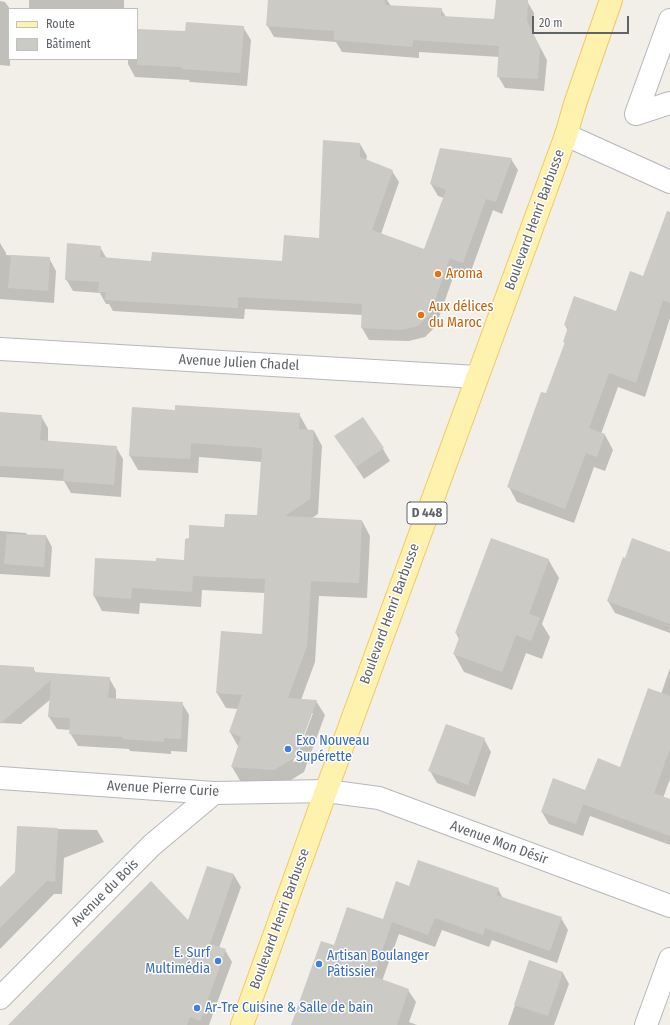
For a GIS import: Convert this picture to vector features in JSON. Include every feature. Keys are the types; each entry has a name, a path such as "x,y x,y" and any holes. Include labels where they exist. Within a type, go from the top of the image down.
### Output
{"main road":[{"name":"Boulevard Henri Barbusse","path":"242,1025 566,135 575,104 611,0"}],"street":[{"path":"670,20 636,114 670,103"},
{"path":"566,135 670,182"},
{"name":"Avenue Julien Chadel","path":"0,349 477,377"},
{"name":"Avenue Pierre Curie","path":"0,778 214,793 326,791"},
{"name":"Avenue Mon Désir","path":"326,791 379,798 670,906"},
{"name":"Avenue du Bois","path":"0,998 152,845 214,793"},
{"path":"646,1025 670,960"}],"building":[{"path":"268,0 385,0 385,5 442,8 441,16 494,19 496,0 528,0 527,21 540,47 538,79 497,77 499,46 413,40 412,47 334,40 334,31 266,26"},
{"path":"186,22 244,26 240,73 182,69 182,67 137,65 138,29 185,31"},
{"path":"323,140 360,143 360,157 393,170 372,230 424,249 446,190 430,184 440,148 512,158 496,202 486,199 463,263 450,258 430,314 418,326 402,330 361,328 362,304 238,297 238,308 105,300 106,292 98,292 99,282 65,280 67,243 101,246 100,257 151,261 152,252 282,261 284,235 319,238"},
{"path":"667,211 670,212 670,303 663,300 636,383 609,373 589,428 605,434 597,457 586,453 565,509 507,487 541,392 546,393 565,342 563,342 568,327 564,325 574,296 616,311 630,271 643,276"},
{"path":"11,255 50,257 48,291 8,288"},
{"path":"175,405 300,413 299,429 314,430 310,499 285,516 362,520 359,583 311,581 307,646 288,698 317,700 296,757 274,770 231,767 241,737 229,732 242,695 216,693 221,631 262,634 265,579 193,576 192,592 132,588 131,599 93,596 95,558 156,561 156,558 184,560 185,539 189,538 189,525 224,527 225,514 257,515 262,448 191,443 190,459 129,456 132,407 175,410"},
{"path":"0,412 42,415 40,440 117,446 114,485 63,481 64,469 0,466"},
{"path":"363,417 384,448 356,467 334,436"},
{"path":"7,534 46,535 44,567 4,564"},
{"path":"491,538 549,559 529,614 540,618 531,641 516,635 502,672 453,654 460,635 455,633"},
{"path":"632,538 670,552 670,624 607,601 623,557 625,558"},
{"path":"0,665 34,667 34,672 110,677 108,698 183,702 181,739 164,738 164,742 122,739 122,737 69,734 70,718 48,717 51,680 0,724"},
{"path":"648,688 670,696 670,749 654,793 670,799 670,836 583,804 576,824 541,812 553,778 585,790 598,758 620,767"},
{"path":"446,724 485,738 468,785 428,771"},
{"path":"17,826 58,828 55,882 47,881 0,928 0,887 15,872"},
{"path":"418,860 499,888 496,895 562,917 550,951 485,928 483,935 435,918 428,935 392,922 373,976 409,989 397,1025 291,1025 321,941 334,945 347,907 383,919 396,881 409,886"},
{"path":"207,866 234,874 210,944 226,949 200,1021 190,1017 187,1025 8,1025 151,881 188,920"},
{"path":"529,960 563,972 548,1016 514,1005"}],"place":[{"name":"Aroma","path":"438,274"},
{"name":"Aux délices du Maroc","path":"421,315"},
{"name":"Exo Nouveau Supérette","path":"288,749"},
{"name":"E. Surf Multimédia","path":"218,961"},
{"name":"Artisan Boulanger Pâtissier","path":"319,964"},
{"name":"Ar-Tre Cuisine & Salle de bain","path":"197,1008"}]}
